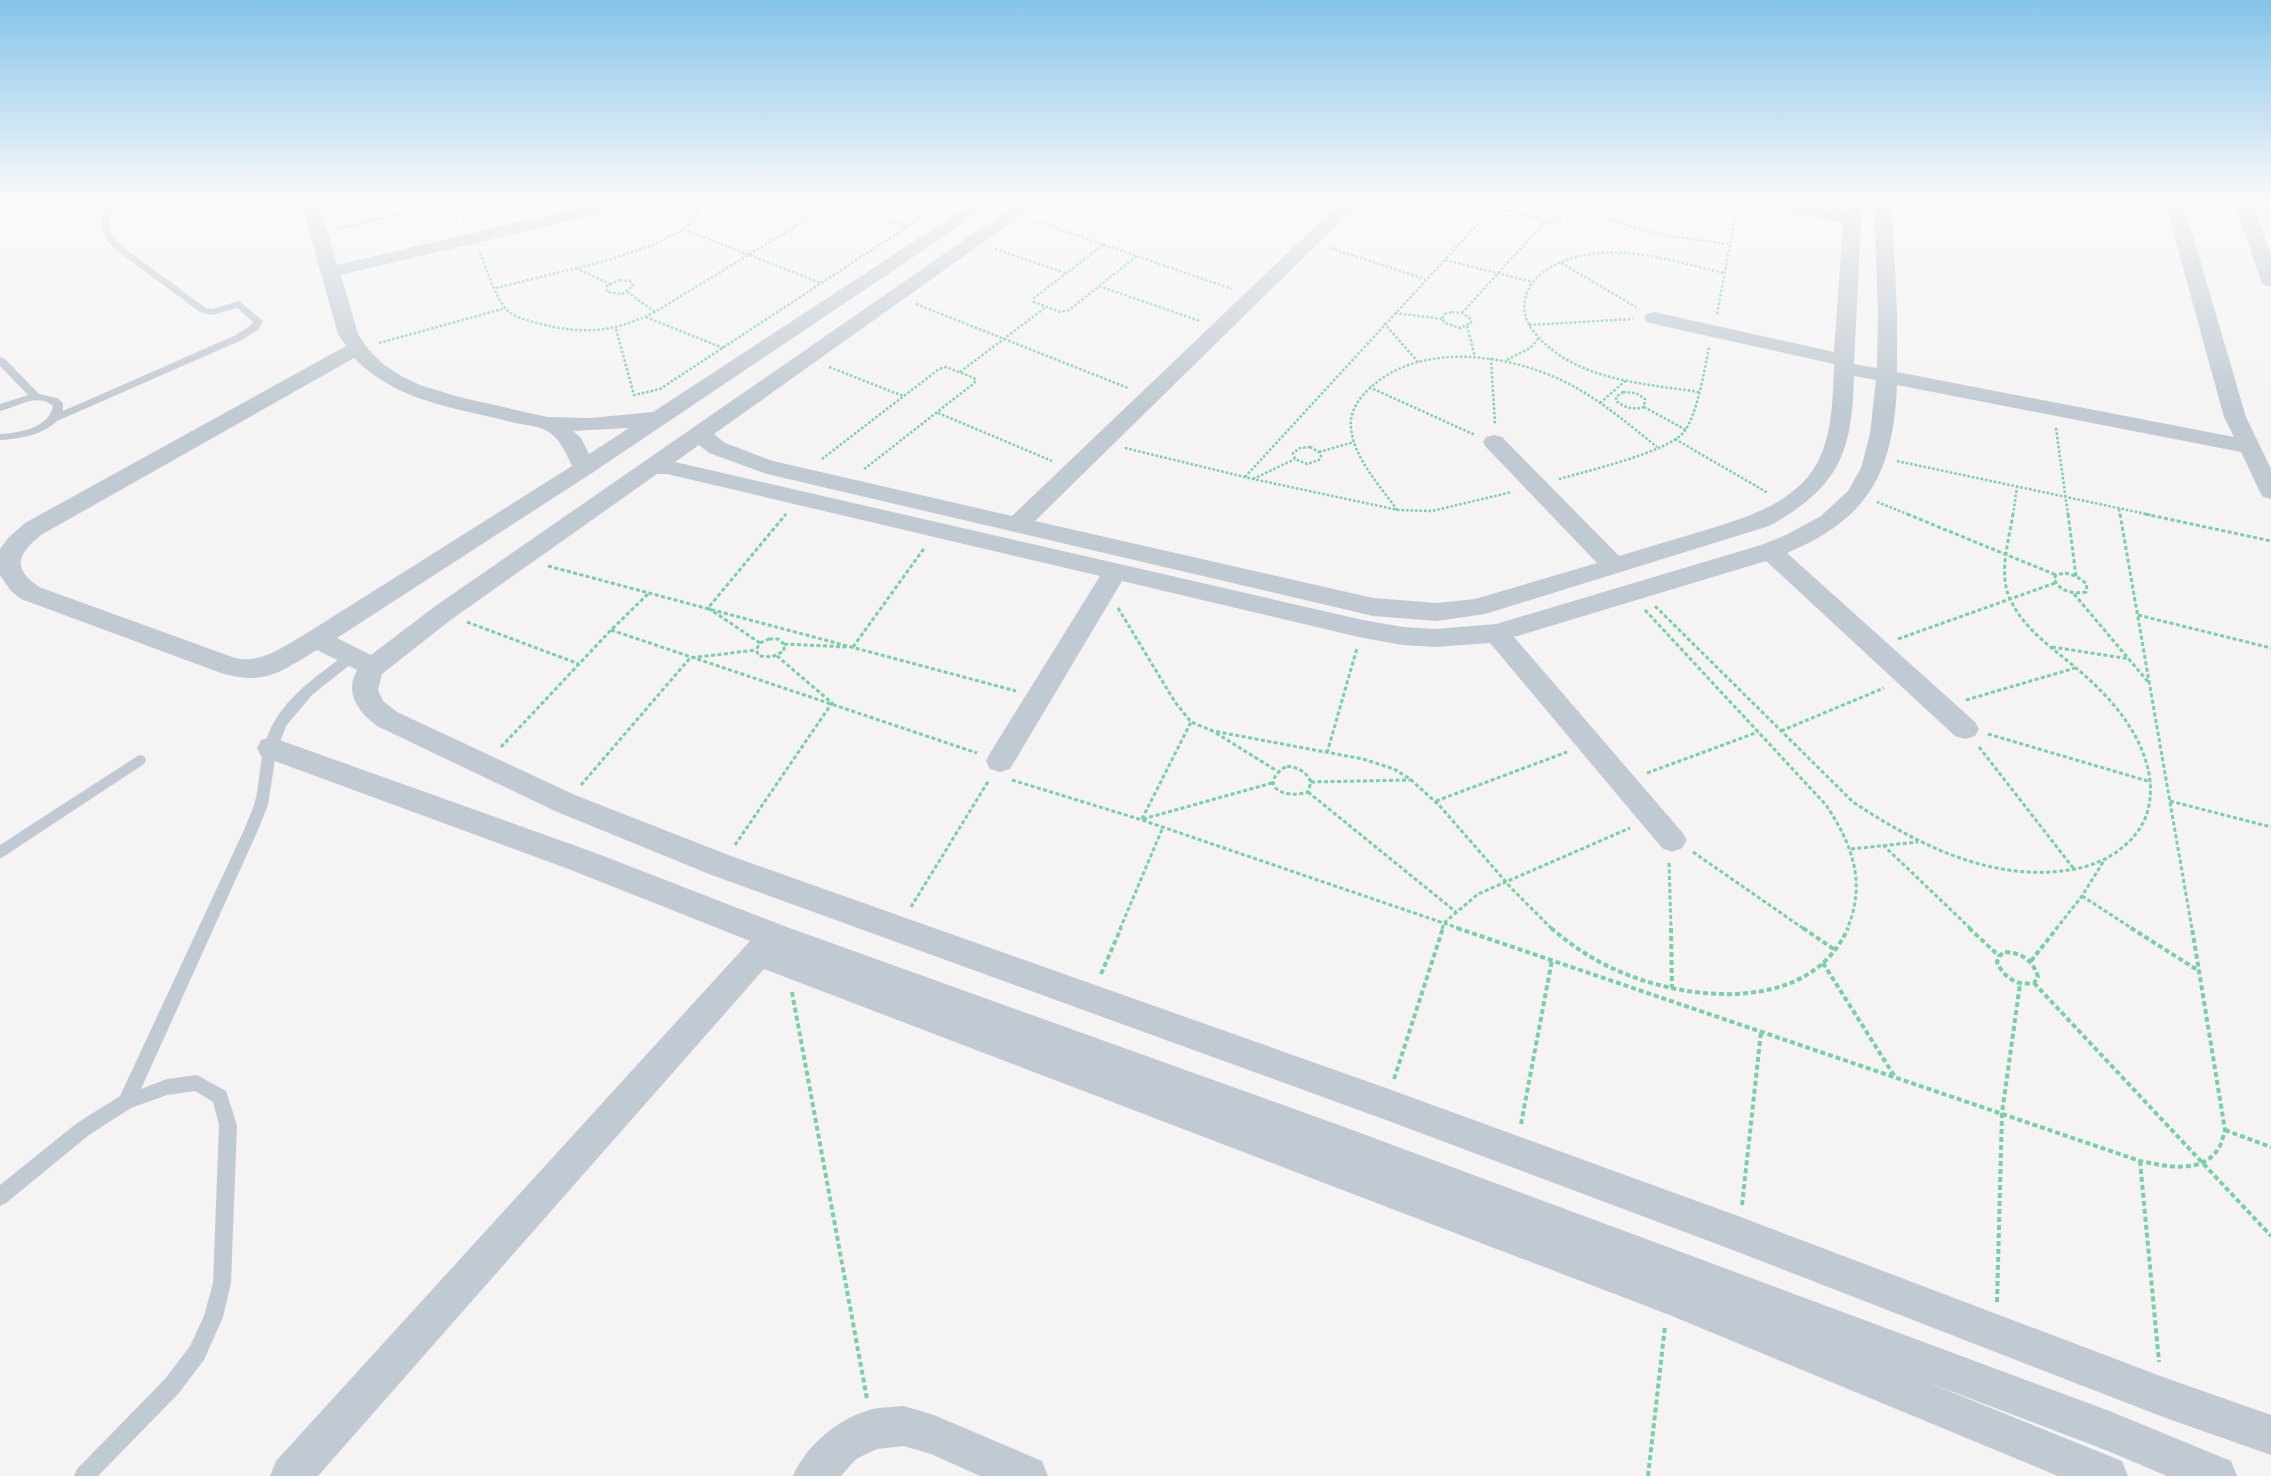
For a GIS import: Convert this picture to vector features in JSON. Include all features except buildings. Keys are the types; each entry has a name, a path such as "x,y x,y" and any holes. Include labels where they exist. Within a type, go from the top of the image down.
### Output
{"street":[{"path":"335,271 330,272 348,334 356,349 369,364 386,377 425,395 552,424 604,424 657,419"},
{"path":"356,349 33,530 12,548 9,558 12,576 16,583 30,593 238,669 258,669 270,666 316,639 584,468 884,271"},
{"path":"362,662 443,613 932,271"},
{"path":"1017,525 1280,271"},
{"path":"699,433 706,441 722,451 768,467 1373,607 1437,612 1476,608 1761,521 1790,505 1812,486 1828,465 1837,442 1844,364 1849,271"},
{"path":"650,467 685,470 937,530 1110,579 1363,629 1403,636 1450,637 1496,633 1770,551 1798,540 1841,511 1857,495 1869,476 1876,457 1888,377 1885,271"},
{"path":"2194,271 2235,417 2271,492"},
{"path":"1654,318 1844,364 1888,377 2250,447"},
{"path":"552,424 573,444 584,468"},
{"path":"1495,443 1614,566"},
{"path":"750,486 768,467"},
{"path":"1770,551 1963,727"},
{"path":"996,767 1110,579"},
{"path":"1398,610 1403,636"},
{"path":"1496,633 1665,831"},
{"path":"316,639 362,662 366,676 363,689 368,700 387,719 565,803 720,865 1386,1104 1738,1234 1996,1335 2163,1397 2271,1434"},
{"path":"271,748 582,861 774,951 1668,1295 2107,1476"},
{"path":"291,1476 774,951"},
{"path":"774,951 1347,1145 2107,1430 2216,1476"},
{"path":"814,1476 842,1445 873,1429 904,1426 934,1435 1027,1476"}],"lane":[{"path":"0,444 238,338 256,327 258,321 239,304 212,312 203,310 150,271"},
{"path":"0,360 36,397"},
{"path":"0,408 14,402 36,397 56,401 59,409 53,419"},
{"path":"0,438 20,435"},
{"path":"126,1102 251,830 261,804 271,748 280,724 293,706 311,689 362,662"},
{"path":"0,853 140,760"},
{"path":"0,1197 83,1129 126,1102 166,1087 197,1083 220,1096 228,1125 222,1283 213,1317 197,1353 172,1386 84,1476"}],"path":[{"path":"488,271 506,308 514,315 531,321 591,333 616,329 645,317 721,271"},
{"path":"496,288 564,271"},
{"path":"582,271 610,284"},
{"path":"790,271 822,283"},
{"path":"616,329 634,395 660,389 840,271"},
{"path":"1056,271 1065,274"},
{"path":"1069,271 1033,300 1060,312 1069,310 1118,271"},
{"path":"1181,271 1254,296"},
{"path":"1400,271 1425,279"},
{"path":"1245,477 1433,271"},
{"path":"1490,271 1533,282"},
{"path":"1549,271 1533,282 1525,294 1523,303 1524,313 1538,340 1559,356 1580,368 1626,380 1698,392"},
{"path":"1574,271 1654,318"},
{"path":"1103,442 1253,479 1398,510 1432,511 1537,486 1657,447 1676,439 1686,430 1698,392 1713,331 1724,273 1712,271"},
{"path":"1462,313 1498,273"},
{"path":"620,280 630,281 633,286 627,292 611,294 606,289 610,284 620,280"},
{"path":"1098,286 1221,328"},
{"path":"627,292 655,312"},
{"path":"895,296 1150,396"},
{"path":"960,372 1047,307"},
{"path":"356,349 506,308"},
{"path":"1394,313 1442,319 1452,327 1467,326 1471,323 1471,319 1462,313 1452,312 1445,314 1442,319"},
{"path":"645,317 723,348"},
{"path":"1529,324 1654,318"},
{"path":"1384,323 1418,362"},
{"path":"1467,326 1475,357"},
{"path":"1507,361 1524,352 1538,340"},
{"path":"806,358 903,396"},
{"path":"1398,510 1362,459 1354,442 1351,426 1353,412 1359,399 1369,387 1382,376 1418,362 1436,358 1491,358 1507,361 1558,378 1600,403 1657,447"},
{"path":"1369,387 1495,443 1491,358"},
{"path":"802,474 942,367 974,378 976,381 845,484"},
{"path":"1600,403 1626,380"},
{"path":"1644,407 1645,399 1636,393 1623,392 1616,397 1616,401 1626,408 1639,409 1644,407 1686,430"},
{"path":"2054,410 2064,497 2076,576"},
{"path":"937,412 1073,471"},
{"path":"1676,439 1790,505"},
{"path":"1319,452 1321,456 1314,463 1300,463 1295,460 1293,453 1300,448 1310,447 1319,452 1354,442"},
{"path":"1876,457 2271,541"},
{"path":"1253,479 1295,460"},
{"path":"1857,495 2008,554 2056,575 2064,573 2076,576 2087,584 2086,592 2074,594"},
{"path":"708,608 799,498"},
{"path":"611,630 690,658 832,703 996,767 1142,820 2140,1161 2174,1168 2202,1163 2218,1150 2225,1130 2200,972 2119,509"},
{"path":"854,648 937,530"},
{"path":"520,558 1040,697"},
{"path":"2056,575 2056,583 2063,590 2074,594 2150,684"},
{"path":"1110,579 1176,702 1191,722 1213,731 1277,771"},
{"path":"1874,647 2056,583"},
{"path":"483,765 611,630 649,593"},
{"path":"1213,731 1365,760 1392,768 1411,780 1436,801 1504,881 1539,917 1596,960 1629,974 1672,988 1723,995 1770,990 1790,984 1822,963 1835,950 1847,931 1855,911 1858,889 1856,866 1844,831 1826,805 1629,593"},
{"path":"708,608 760,643"},
{"path":"443,613 579,664"},
{"path":"2138,615 2271,648"},
{"path":"1328,753 1363,629"},
{"path":"756,650 760,643 769,639 778,639 784,644 854,648"},
{"path":"756,650 759,656 767,659 777,656 784,650 784,644"},
{"path":"2049,647 2130,659"},
{"path":"565,803 690,658 756,650"},
{"path":"777,656 832,703"},
{"path":"1940,707 2076,667"},
{"path":"1781,731 1908,678"},
{"path":"720,865 832,703"},
{"path":"1142,820 1191,722"},
{"path":"1963,727 2151,782"},
{"path":"1963,727 2074,869"},
{"path":"1623,782 1759,732"},
{"path":"1436,801 1590,744"},
{"path":"1287,766 1298,768 1307,773 1311,782 1308,792 1298,796 1287,796 1277,791 1272,783 1273,776 1277,771 1287,766"},
{"path":"897,929 996,767"},
{"path":"1311,782 1411,780"},
{"path":"1142,820 1272,783"},
{"path":"1308,792 1456,912"},
{"path":"2170,801 2271,827"},
{"path":"1090,999 1163,827"},
{"path":"1665,831 1835,950"},
{"path":"1386,1104 1444,923 1478,894 1504,881 1665,831"},
{"path":"1665,831 1672,988"},
{"path":"1851,848 1918,842"},
{"path":"1883,846 1999,956"},
{"path":"2031,961 2082,896 2105,858"},
{"path":"2082,896 2200,972"},
{"path":"774,951 873,1429"},
{"path":"2004,952 2013,952 2031,961 2037,969 2038,977 2034,983 2020,984 2004,975 1997,962 1999,956 2004,952"},
{"path":"1515,1153 1552,960"},
{"path":"1822,963 1895,1077"},
{"path":"2034,983 2271,1236"},
{"path":"1996,1335 2002,1113 2020,984"},
{"path":"1738,1234 1761,1032"},
{"path":"2225,1130 2271,1146"},
{"path":"2140,1161 2163,1397"},
{"path":"1648,1476 1668,1295"}]}
